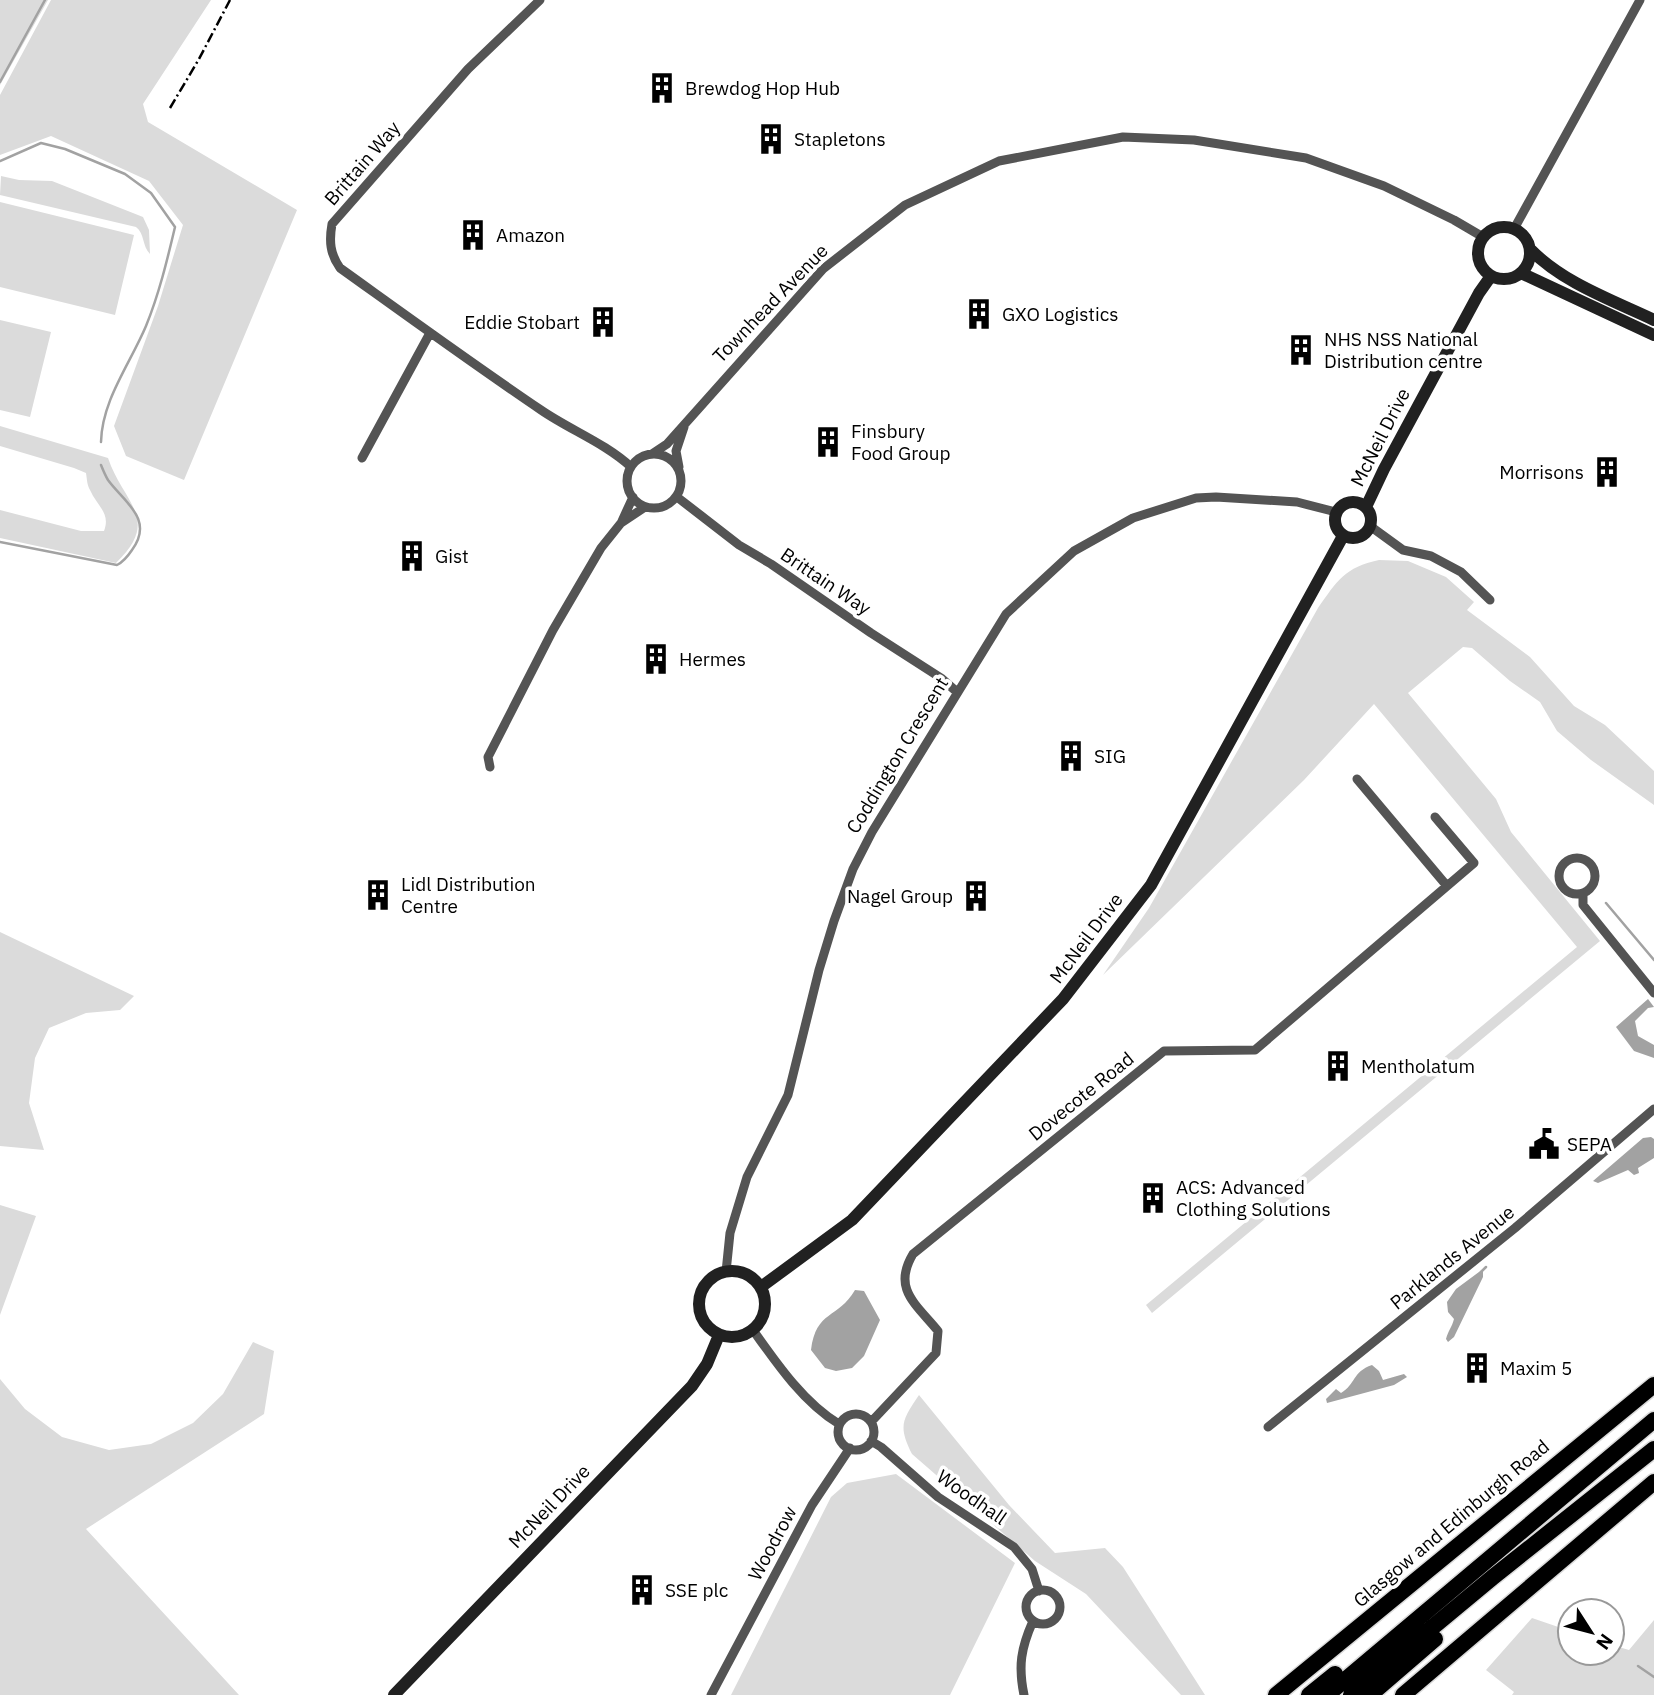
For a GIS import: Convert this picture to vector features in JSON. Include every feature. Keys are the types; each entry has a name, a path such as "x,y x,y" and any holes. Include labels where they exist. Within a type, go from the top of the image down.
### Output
{"highway":[{"name":"Glasgow and Edinburgh Road","path":"1276,1695 1654,1385"},
{"path":"1327,1695 1654,1420"},
{"path":"1351,1695 1654,1449"},
{"path":"1370,1695 1654,1456"},
{"path":"1310,1695 1600,1465"},
{"path":"1403,1695 1654,1482"}],"street":[{"name":"Brittain Way","path":"540,0 468,69 332,224 330,239 333,258 340,268 430,333 559,422 619,456 631,467"},
{"path":"1514,229 1640,0"},
{"name":"Townhead Avenue","path":"652,454 667,444 823,269 905,205 999,162 1123,137 1194,140 1306,158 1384,186 1483,237"},
{"path":"1530,249 1529,258 1521,273 1507,279 1492,276 1480,263 1479,246 1483,237 1497,228 1514,229 1521,234 1542,262 1654,320"},
{"path":"1521,273 1654,335"},
{"name":"McNeil Drive","path":"1366,507 1479,293 1492,276"},
{"path":"362,458 430,333"},
{"name":"Townhead Avenue","path":"679,470 676,451 686,422"},
{"path":"652,454 668,457 679,470 681,486 677,497 661,508 645,507 632,497 627,482 631,467 636,460 652,454"},
{"path":"490,768 488,757 553,630 601,548 621,523 632,497"},
{"name":"Brittain Way","path":"677,497 739,545 941,678 957,692"},
{"name":"Coddington Crescent","path":"726,1272 730,1233 747,1177 788,1095 819,970 852,872 872,832 1006,614 1074,551 1133,518 1196,498 1297,502 1336,512 1342,504 1352,501 1366,507"},
{"path":"621,523 645,507"},
{"path":"1336,512 1334,522 1337,530 1343,536 1356,538 1370,526 1371,516 1366,507"},
{"path":"1370,526 1403,550 1431,556 1461,572 1490,600"},
{"name":"McNeil Drive","path":"761,1287 852,1220 1063,999 1151,885 1343,536"},
{"path":"1357,779 1447,886"},
{"name":"Dovecote Road","path":"871,1422 936,1353 937,1331 909,1297 903,1280 905,1268 913,1254 1164,1051 1255,1050 1474,863 1436,817"},
{"path":"1583,893 1571,893 1560,884 1560,871 1569,860 1581,859 1592,867 1594,882 1583,893 1583,905 1654,993"},
{"name":"Parklands Avenue","path":"1268,1427 1515,1228 1654,1109"},
{"path":"726,1272 746,1274 761,1287 766,1305 760,1324 753,1331 737,1337 719,1335 710,1329 699,1308 700,1297 709,1280 726,1272"},
{"path":"753,1331 802,1393 839,1424"},
{"name":"McNeil Drive","path":"394,1695 692,1386 707,1364 719,1335"},
{"path":"857,1414 867,1417 874,1433 872,1441 860,1449 849,1448 839,1437 839,1424 846,1417 857,1414"},
{"name":"Woodhall","path":"872,1441 938,1497 1014,1548 1032,1569 1039,1591 1045,1590 1055,1595 1058,1601 1057,1617 1049,1623 1032,1621"},
{"name":"Woodrow","path":"711,1695 813,1506 849,1448"},
{"path":"1024,1695 1019,1673 1024,1641 1032,1621 1027,1615 1026,1603 1032,1594 1039,1591"}],"shaded area":[{"path":"0,0 48,0 0,85"},
{"path":"51,0 211,0 143,104 148,122 297,210 184,480 126,456 114,426 158,306 183,225 149,181 51,136 0,155 0,95"},
{"path":"1,176 19,180 52,181 143,217 149,230 150,254 136,227 0,195"},
{"path":"0,202 134,235 115,315 0,287"},
{"path":"0,320 51,332 30,417 0,410"},
{"path":"0,426 108,458 138,522 129,548 116,563 0,538 0,510 81,531 104,531 106,519 89,488 86,473 0,446"},
{"path":"1379,560 1408,561 1446,577 1474,602 1467,610 1530,657 1574,706 1605,725 1654,771 1654,805 1591,760 1557,731 1540,702 1510,681 1472,648 1463,647 1408,693 1496,799 1511,832 1600,941 1152,1313 1146,1305 1577,947 1374,704 1304,780 1103,975 1149,908 1318,608 1343,576 1367,563"},
{"path":"0,932 134,996 120,1010 86,1013 49,1028 35,1058 29,1103 44,1150 0,1146"},
{"path":"1648,999 1654,1007 1648,1008 1635,1021 1638,1036 1654,1045 1654,1058 1634,1051 1616,1027"},
{"path":"1643,1138 1654,1139 1654,1158 1638,1168 1639,1173 1634,1175 1628,1170 1598,1183 1593,1181"},
{"path":"0,1205 36,1216 0,1315"},
{"path":"1483,1269 1483,1277 1454,1337 1448,1342 1446,1339 1454,1319 1448,1312 1447,1302 1456,1289"},
{"path":"855,1290 864,1291 880,1320 864,1356 852,1368 836,1371 825,1368 811,1350 814,1337 823,1321 842,1306"},
{"path":"253,1342 274,1351 264,1414 86,1529 239,1695 0,1695 0,1379 25,1409 62,1437 109,1450 151,1444 193,1423 223,1394"},
{"path":"1372,1365 1383,1380 1404,1374 1407,1377 1394,1385 1327,1403 1326,1399 1336,1389 1341,1393 1361,1371"},
{"path":"919,1395 1009,1505 1055,1553 1105,1548 1123,1567 1205,1695 1181,1695 1086,1594 1035,1561 912,1454 905,1436 904,1423"},
{"path":"896,1474 1015,1563 950,1695 731,1695 831,1497 847,1483"},
{"path":"1532,1618 1556,1626 1556,1667 1626,1667 1626,1649 1629,1650 1654,1620 1654,1695 1512,1695 1514,1692 1486,1670"}],"waterway":[{"path":"0,82 45,0"},
{"path":"0,161 41,143 65,149 125,174 151,193 175,227 155,302 111,397 101,442"},
{"path":"0,542 117,565 121,562 138,539 140,529 134,511 108,480 101,465"},
{"path":"1606,903 1654,960"},
{"path":"1481,1272 1486,1267"},
{"path":"1638,1666 1654,1677"}],"railway":[{"path":"170,108 230,0"}],"place":[{"name":"Brewdog Hop Hub","path":"662,88"},
{"name":"Stapletons","path":"771,139"},
{"name":"Amazon","path":"473,235"},
{"name":"GXO Logistics","path":"979,314"},
{"name":"Eddie Stobart","path":"603,322"},
{"name":"NHS NSS National Distribution centre","path":"1301,350"},
{"name":"Finsbury Food Group","path":"828,442"},
{"name":"Morrisons","path":"1607,472"},
{"name":"Gist","path":"412,556"},
{"name":"Hermes","path":"656,659"},
{"name":"SIG","path":"1071,756"},
{"name":"Lidl Distribution Centre","path":"378,895"},
{"name":"Nagel Group","path":"976,896"},
{"name":"Mentholatum","path":"1338,1066"},
{"name":"SEPA","path":"1544,1144"},
{"name":"ACS: Advanced Clothing Solutions","path":"1153,1198"},
{"name":"Maxim 5","path":"1477,1368"},
{"name":"SSE plc","path":"642,1590"}]}
